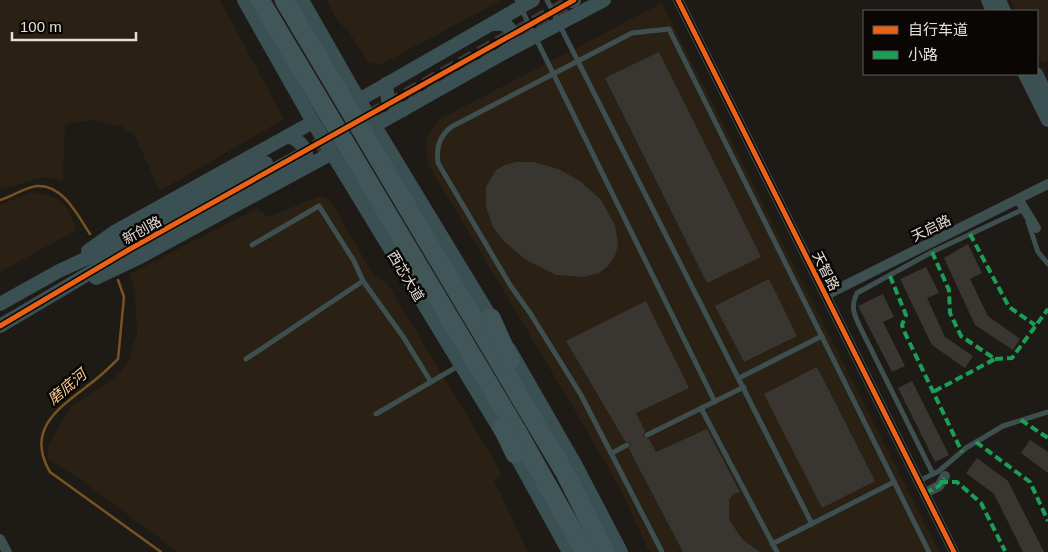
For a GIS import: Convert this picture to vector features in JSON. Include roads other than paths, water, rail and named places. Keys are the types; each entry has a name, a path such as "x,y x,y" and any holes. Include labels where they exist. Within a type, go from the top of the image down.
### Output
{"highway":[{"name":"西芯大道","path":"260,0 522,439 585,552"},
{"path":"284,0 566,473"},
{"path":"436,293 515,454"},
{"path":"491,318 512,364 540,414 566,473 605,552"}],"main road":[{"name":"西芯大道","path":"244,0 332,154 515,454 569,552"},
{"path":"302,0 374,126 491,318 576,464 621,552"},
{"path":"374,126 507,51 604,0"},
{"path":"359,100 492,24 524,2"},
{"path":"492,24 504,24 512,32 513,38 507,51"},
{"path":"1026,75 1048,120"},
{"path":"1036,75 1048,98"},
{"path":"386,84 388,101 404,110"},
{"path":"313,122 296,152 332,154"},
{"name":"新创路","path":"0,304 59,271 124,241 296,152"},
{"name":"新创路","path":"0,326 296,152"}],"street":[{"name":"天智路","path":"678,0 954,552"},
{"name":"天启路","path":"826,295 1021,204 1048,184"},
{"path":"1021,204 1036,228"},
{"path":"925,493 939,486 939,475"},
{"path":"0,539 7,552"}],"lane":[{"path":"547,0 740,378 812,524"},
{"path":"524,2 536,36 715,402"},
{"path":"662,552 612,453 562,365 510,285 438,163 437,154 439,141 451,127 632,33 669,29 929,552"},
{"path":"939,475 859,325 852,303 857,293 1021,204 1038,252 1048,264"},
{"path":"252,245 319,206 354,261 363,281 431,382"},
{"path":"246,359 363,281"},
{"path":"740,378 822,336"},
{"path":"376,414 460,364"},
{"path":"647,435 744,387"},
{"path":"701,408 777,552"},
{"path":"919,481 939,475 966,448 1003,426 1048,412"},
{"path":"612,453 627,446"},
{"path":"772,544 894,482"}],"waterway":[{"name":"磨底河","path":"0,200 37,186 55,190 75,210 90,234"},
{"name":"磨底河","path":"118,280 124,297 118,359 55,413 43,433 41,445 43,458 50,472 161,552"}],"tunnel":[{"path":"297,157 572,1"}]}
